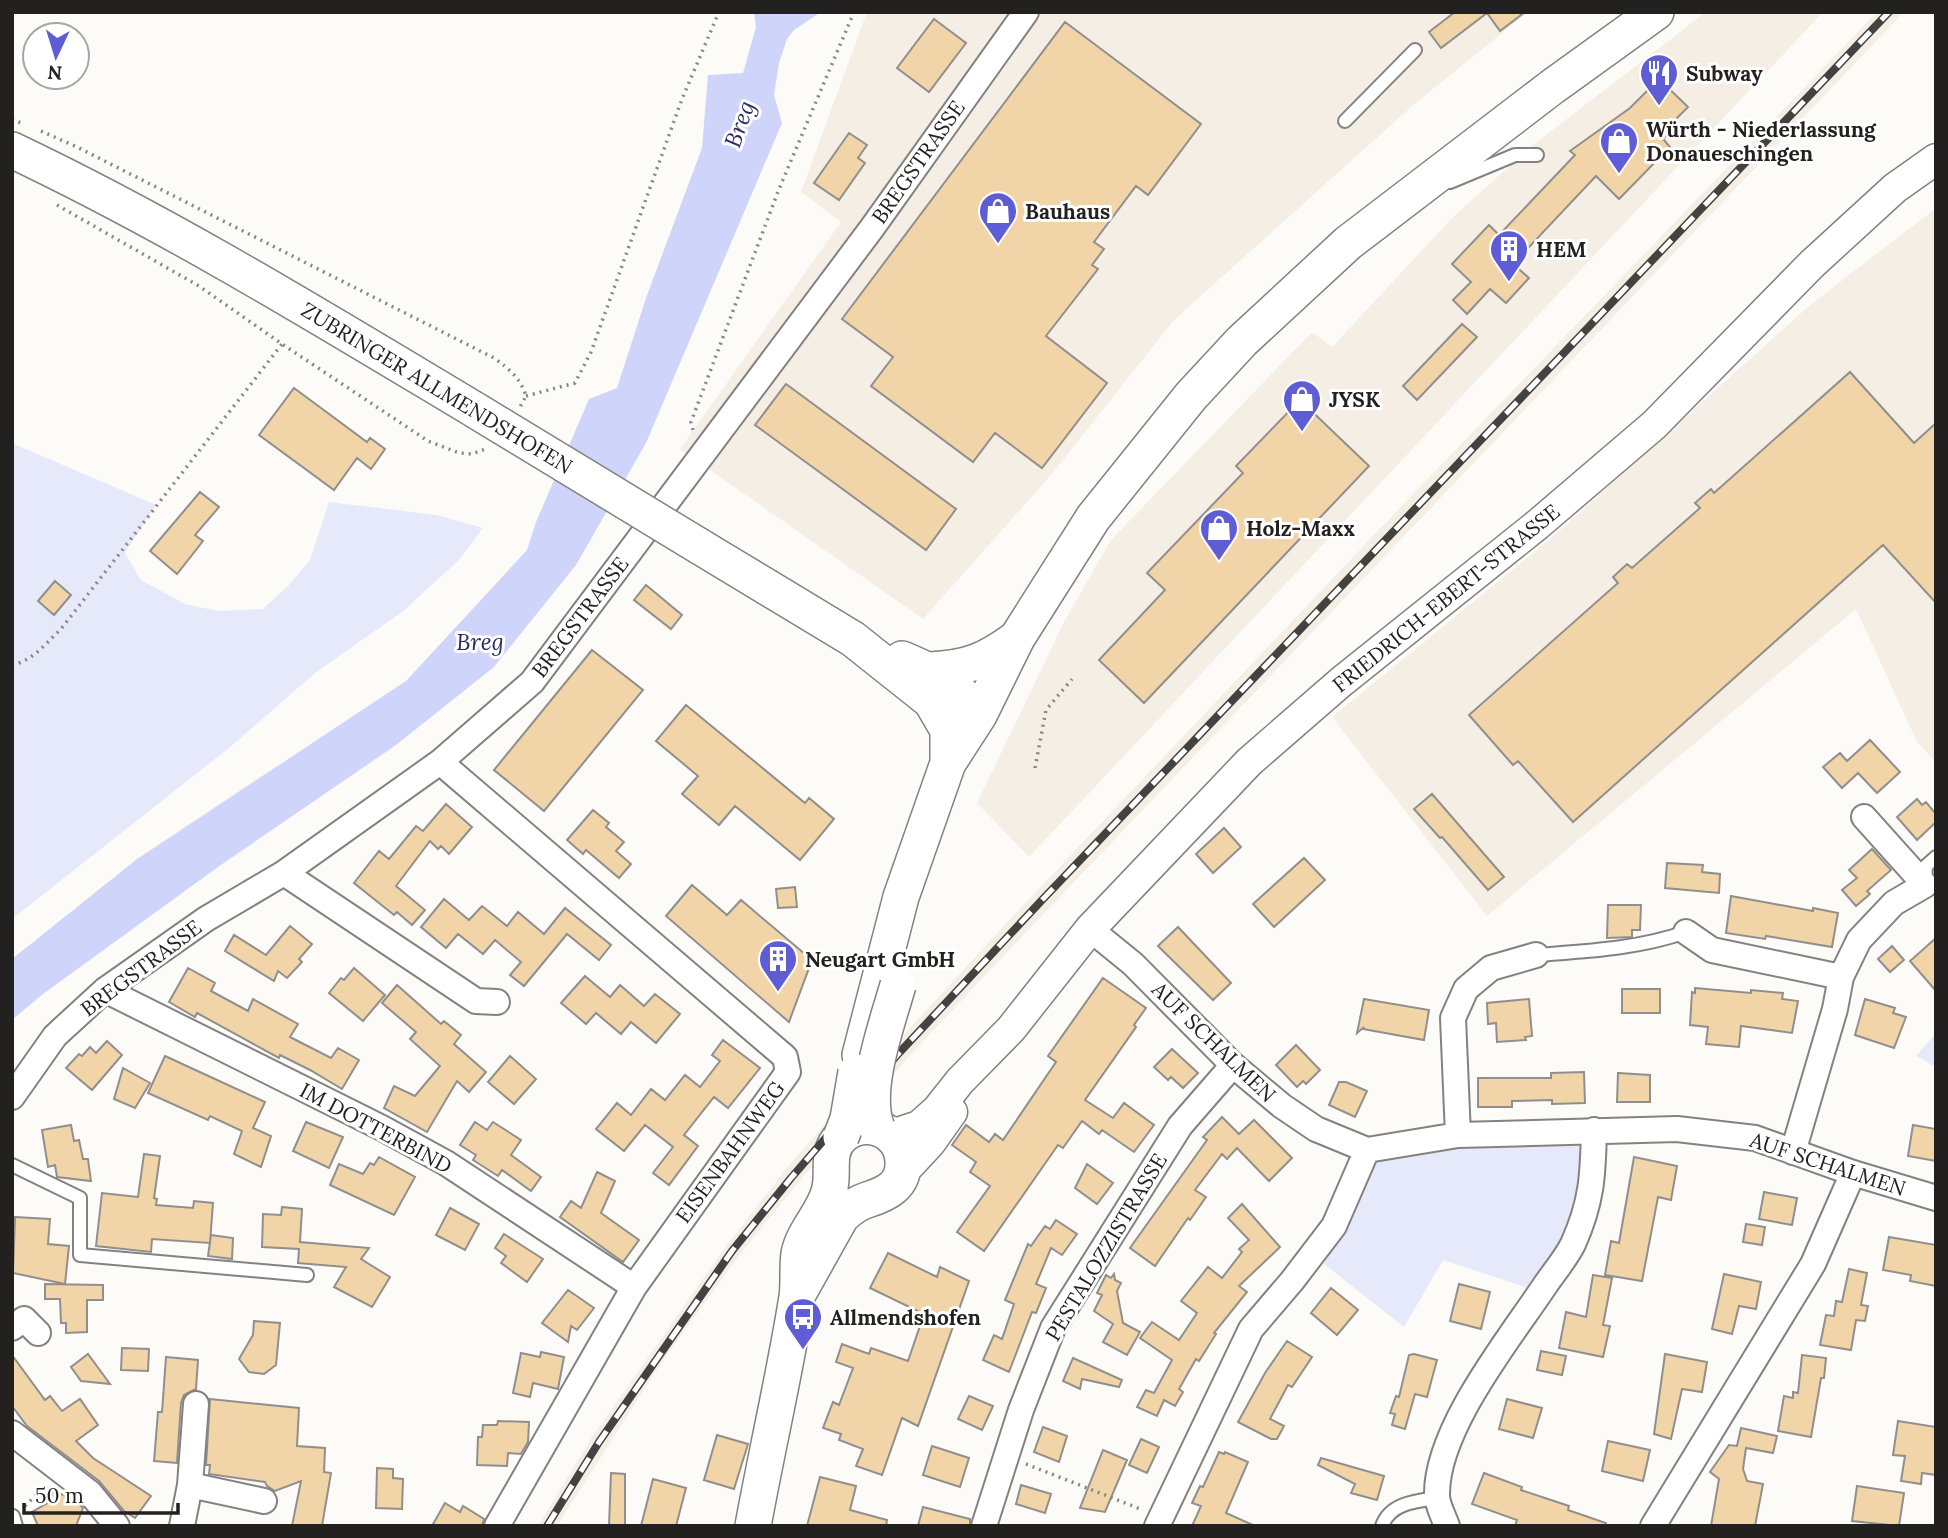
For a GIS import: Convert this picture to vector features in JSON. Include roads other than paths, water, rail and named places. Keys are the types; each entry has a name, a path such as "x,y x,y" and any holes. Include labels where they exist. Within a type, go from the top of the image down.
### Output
{"main road":[{"path":"841,1137 848,1119 860,1055 901,897 948,763 979,715 1017,638 1093,518 1191,396 1269,316 1348,243 1656,12"},
{"name":"ZUBRINGER ALLMENDSHOFEN","path":"12,150 127,207 287,298 853,639"},
{"path":"930,670 977,664 1017,638"},
{"path":"853,639 930,670 960,690 979,715"},
{"path":"853,639 931,701 948,730 948,763"},
{"path":"902,1173 904,1164 899,1145 881,1130 872,1116 871,1094 898,985 979,715"},
{"name":"FRIEDRICH-EBERT-STRASSE","path":"753,1526 798,1294 799,1252 829,1192 833,1176 832,1153 841,1137 858,1128 881,1130"},
{"name":"FRIEDRICH-EBERT-STRASSE","path":"798,1294 841,1217 850,1208 866,1200 885,1195 902,1173"},
{"path":"833,1176 848,1194 866,1200"}],"street":[{"name":"BREGSTRASSE","path":"12,1097 55,1036 105,990 206,919 284,873 440,762 532,682 872,228 1026,12"},
{"name":"FRIEDRICH-EBERT-STRASSE","path":"881,1130 898,1133 919,1126 1011,1029 1090,929 1249,762 1351,674 1537,525 1654,425 1812,264 1895,188 1936,159"},
{"name":"EISENBAHNWEG","path":"440,762 785,1057 788,1072 634,1287 497,1526"},
{"path":"1793,1152 1835,1009 1841,977 1858,940 1894,903 1925,886 1864,817"},
{"path":"284,873 476,1000 497,1002"},
{"name":"AUF SCHALMEN","path":"1090,929 1133,964 1233,1065 1282,1107 1316,1129 1367,1150 1458,1135 1677,1129 1755,1138 1853,1173 1936,1198"},
{"path":"1686,932 1712,950 1841,977"},
{"path":"1458,1135 1452,1018 1466,989 1490,968 1536,955"},
{"name":"IM DOTTERBIND","path":"105,990 383,1128 435,1157 634,1287"},
{"name":"FRIEDRICH-EBERT-STRASSE","path":"902,1173 930,1143 968,1090 981,1060"},
{"name":"PESTALOZZISTRASSE","path":"984,1526 1006,1455 1053,1328 1180,1126 1233,1065"},
{"path":"1447,1526 1437,1498 1448,1441 1471,1398 1572,1246 1593,1182 1594,1130"},
{"path":"1159,1521 1251,1329 1334,1226 1367,1150"},
{"path":"1653,1526 1813,1264 1853,1173"},
{"path":"12,1328 24,1319 38,1334"},
{"path":"182,1526 190,1485 196,1404"},
{"path":"12,1433 90,1493 117,1526"},
{"path":"190,1485 264,1502"}],"lane":[{"path":"1345,121 1415,50"},
{"path":"1392,208 1515,155 1536,155"},
{"path":"1925,886 1926,866 1936,857"},
{"path":"1536,955 1630,947 1656,943 1686,932"},
{"path":"12,1165 80,1198 80,1255 307,1275"},
{"path":"1382,1526 1390,1511 1437,1498"},
{"path":"13,1516 16,1526"}],"water":[{"name":"Breg","path":"754,12 821,12 794,30 787,39 779,63 774,95 782,123 646,443 576,565 494,667 396,745 218,867 43,994 12,1020 12,959 137,859 406,681 527,550 536,522 589,399 617,388 646,298 702,148 708,75 743,73 756,27"}],"railway":[{"path":"547,1526 599,1442 732,1251 899,1053 1889,12"}],"place":[{"name":"Subway","path":"1659,107"},
{"name":"Würth - Niederlassung Donaueschingen","path":"1619,175"},
{"name":"Bauhaus","path":"998,245"},
{"name":"HEM","path":"1509,283"},
{"name":"JYSK","path":"1302,433"},
{"name":"Holz-Maxx","path":"1219,562"},
{"name":"Neugart GmbH","path":"778,993"},
{"name":"Allmendshofen","path":"803,1351"}]}
